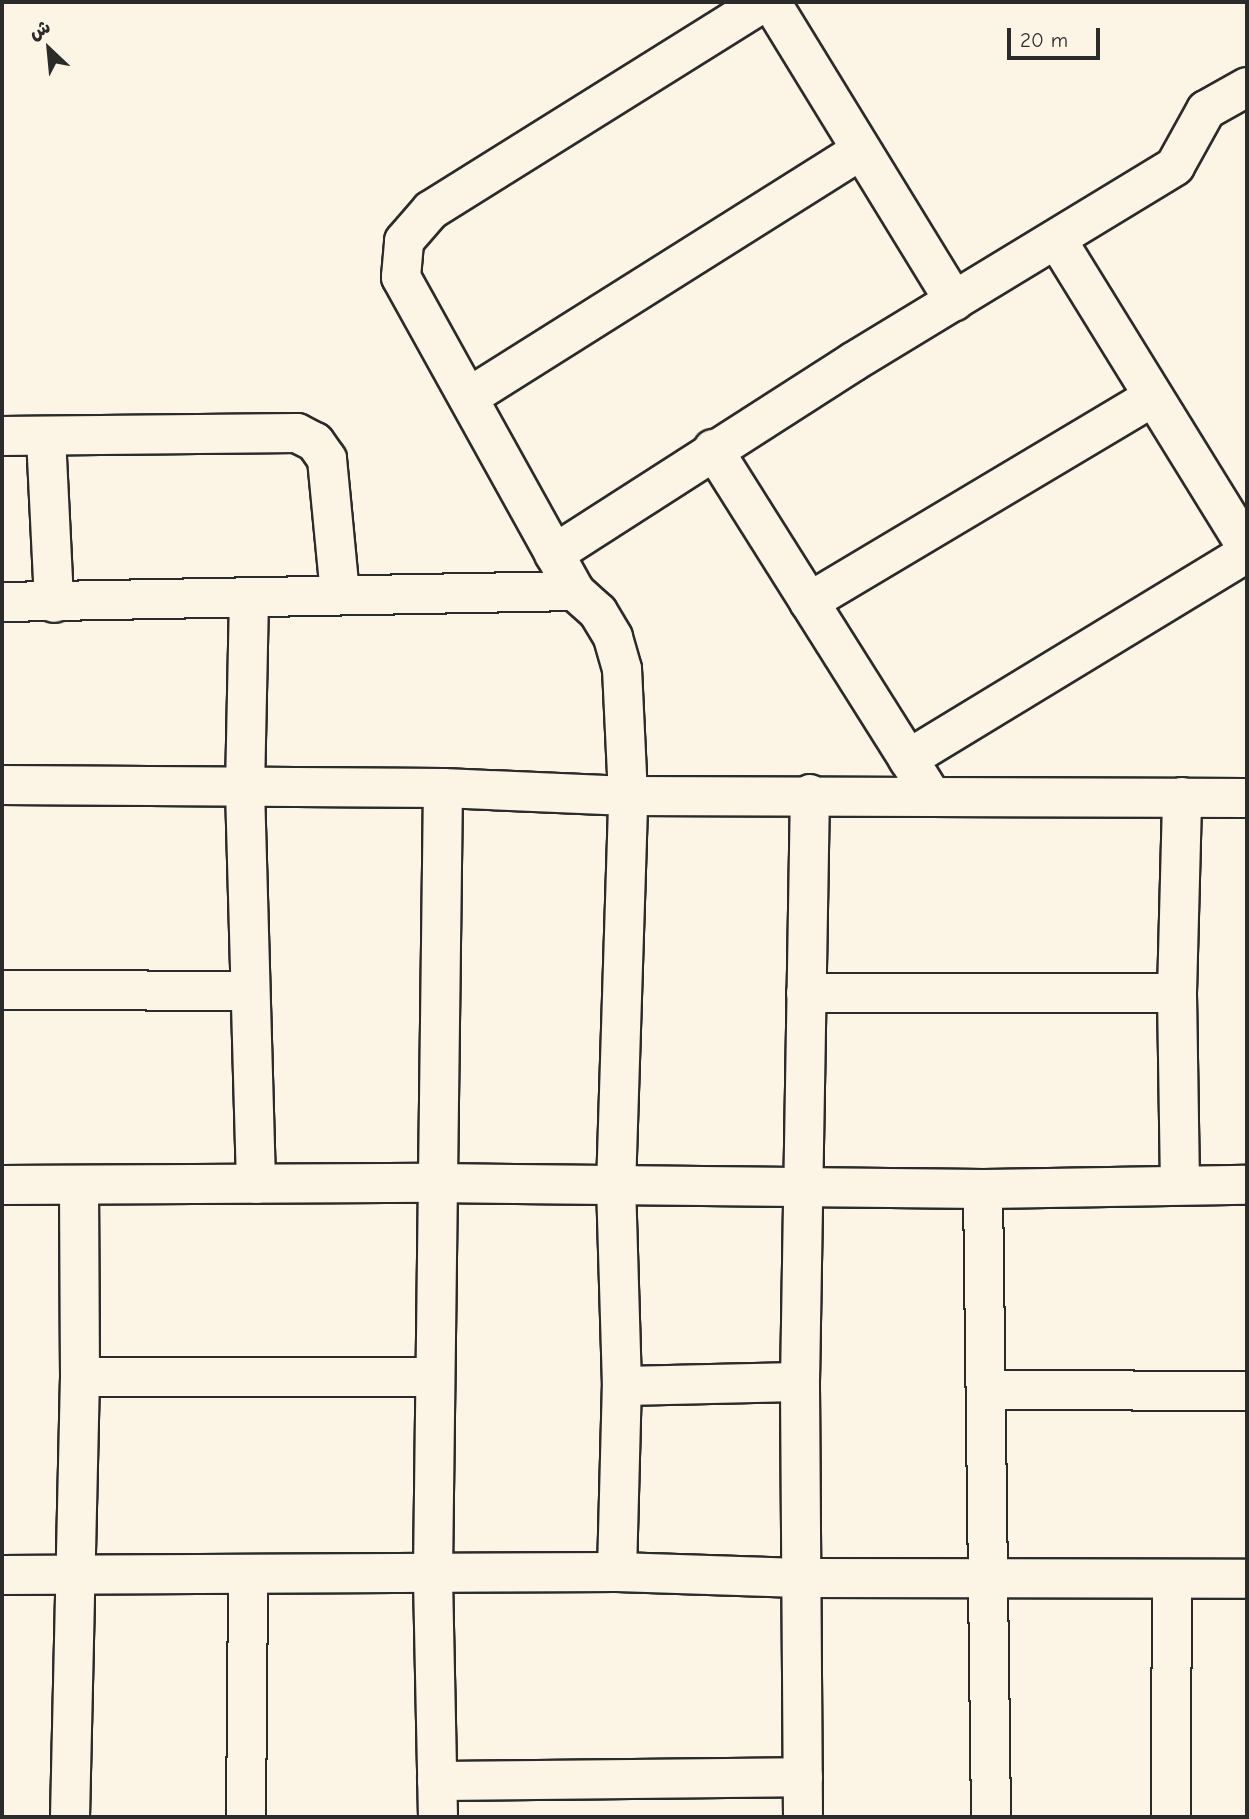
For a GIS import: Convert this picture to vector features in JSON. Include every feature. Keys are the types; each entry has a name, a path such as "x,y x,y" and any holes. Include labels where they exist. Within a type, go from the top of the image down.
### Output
{"street":[{"path":"617,1572 622,1386 617,1188 628,796 622,669 613,637 598,612 575,591 401,277 404,241 431,210 764,2"},
{"path":"771,2 859,151 954,301"},
{"path":"554,554 713,449 1175,166 1206,110 1247,88"},
{"path":"469,397 859,151"},
{"path":"908,759 1247,550 1057,240"},
{"path":"809,602 1153,397"},
{"path":"2,436 297,433 315,442 327,459 340,594"},
{"path":"46,437 54,603"},
{"path":"713,449 931,795"},
{"path":"2,602 575,591"},
{"path":"249,598 245,789 256,1184"},
{"path":"2,785 245,789 443,788 628,796 810,794 1247,798"},
{"path":"443,788 435,1183 433,1572 438,1799 803,1777"},
{"path":"803,1817 800,1382 810,794"},
{"path":"1180,1185 1177,993 1182,797"},
{"path":"2,990 250,991"},
{"path":"806,993 1177,993"},
{"path":"2,1185 435,1183 617,1188 983,1189 1247,1185"},
{"path":"70,1817 72,1574 80,1377 79,1186"},
{"path":"983,1189 988,1390 991,1817"},
{"path":"80,1377 435,1377"},
{"path":"622,1386 800,1382"},
{"path":"988,1390 1247,1391"},
{"path":"2,1575 617,1572 800,1578 1247,1579"},
{"path":"246,1817 247,1575"},
{"path":"1171,1817 1172,1579"}]}
